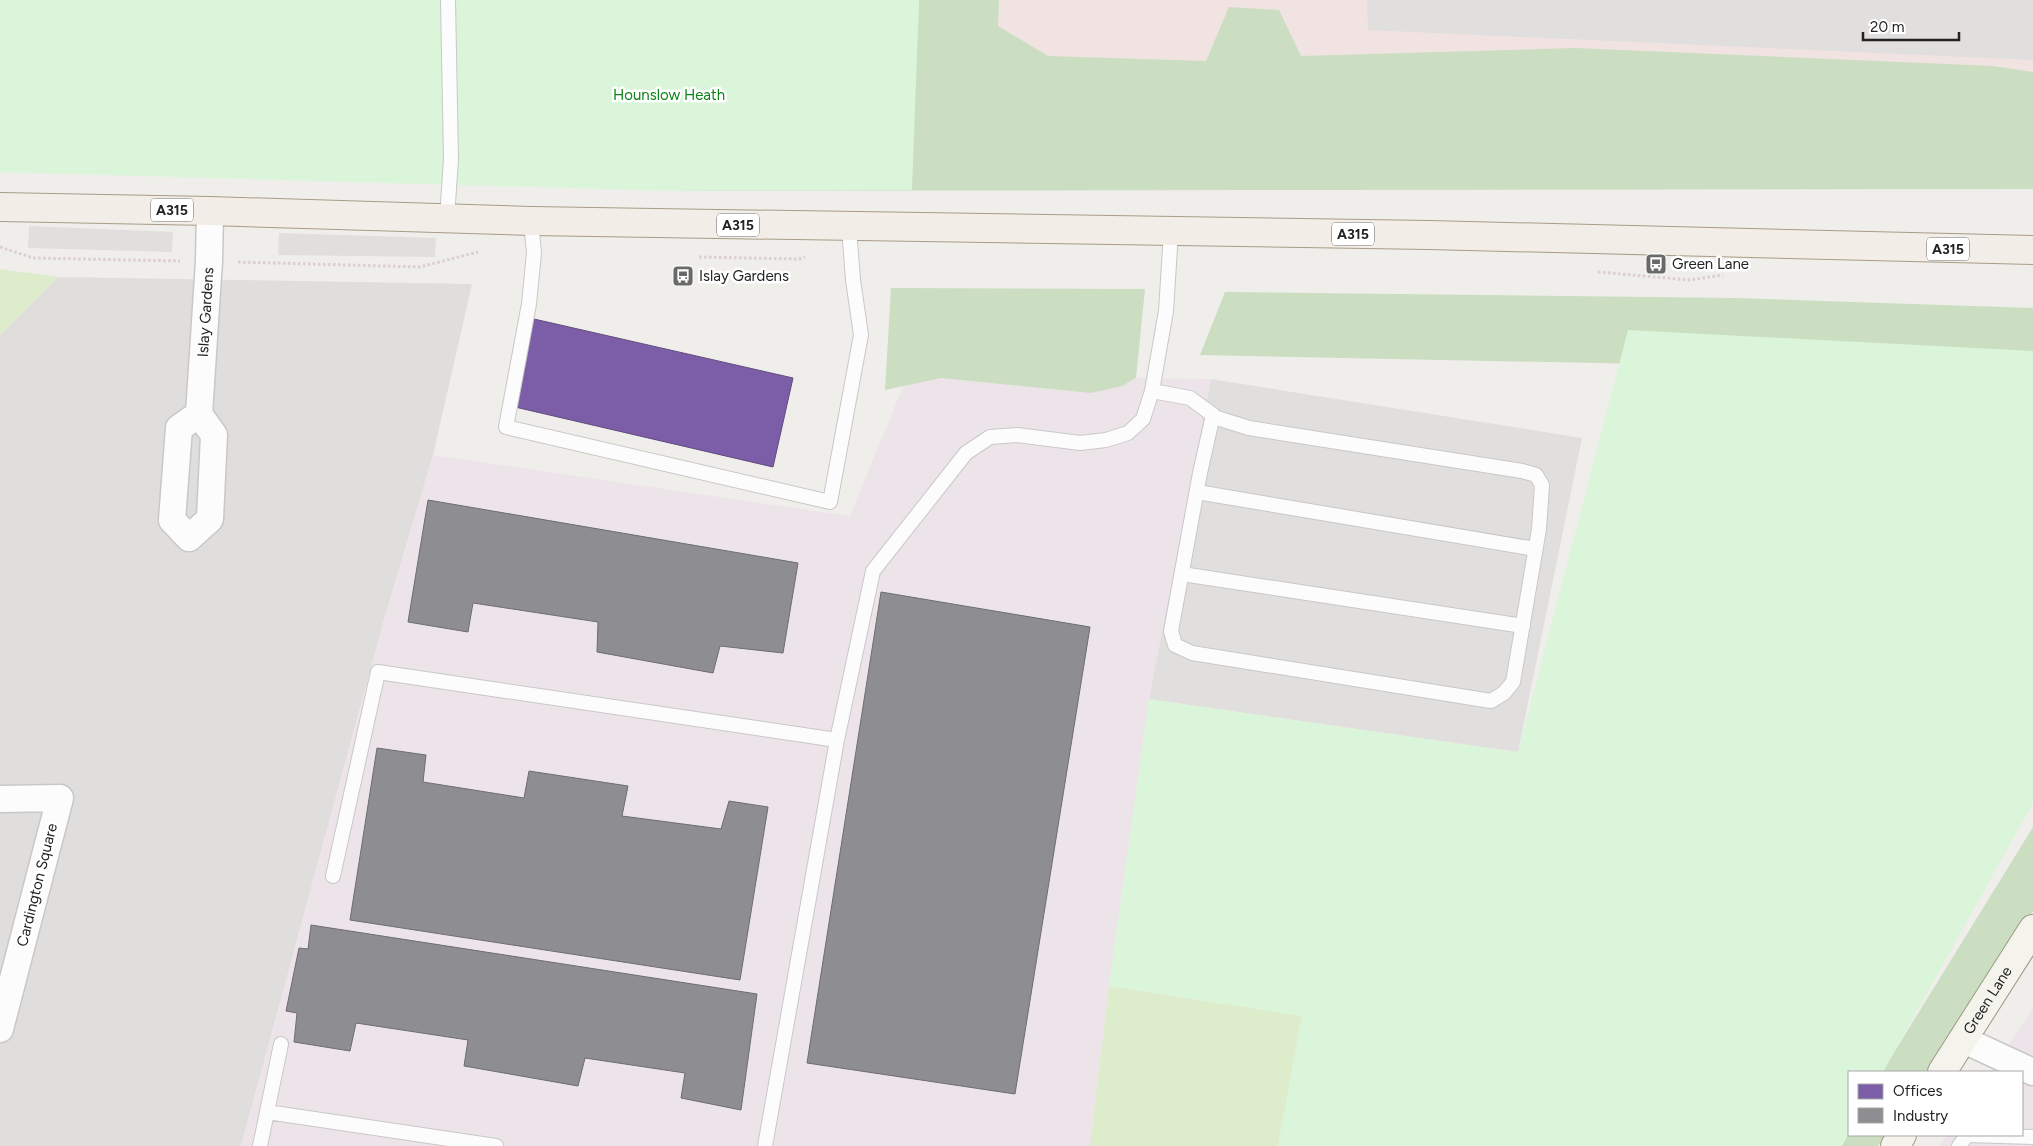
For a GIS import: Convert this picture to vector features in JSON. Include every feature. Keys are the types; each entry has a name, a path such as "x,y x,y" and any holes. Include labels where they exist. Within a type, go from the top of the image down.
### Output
{"main road":[{"name":"A315","path":"0,207 210,211 531,221 849,238 1171,232 1429,235 2033,250"}],"street":[{"name":"Islay Gardens","path":"199,414 209,261 210,211"},
{"name":"Cardington Square","path":"0,799 60,798 0,1030"},
{"name":"Green Lane","path":"1943,1071 2033,928"},
{"path":"1964,1040 2033,1072"}],"lane":[{"path":"447,218 451,159 448,0"},
{"path":"531,221 534,253 529,304 506,427 830,502 861,335 849,238"},
{"path":"765,1146 837,740 873,571 966,452 990,437 1017,435 1080,443 1106,440 1128,433 1143,419 1152,391 1166,311 1171,232"},
{"path":"1152,391 1190,398 1214,415 1249,428 1522,471 1536,475 1542,485 1536,549 1513,682 1504,693 1491,700 1192,653 1175,644 1171,631 1197,492 1214,415"},
{"path":"1197,492 1536,549"},
{"path":"1182,574 1522,626"},
{"path":"332,876 378,672 837,740"},
{"path":"260,1146 281,1044"},
{"path":"267,1112 496,1146"},
{"path":"1989,1136 2033,1138"}],"path":[{"path":"691,256 799,259 849,238"},
{"path":"0,248 33,258 420,267 481,251"}],"shaded area":[{"path":"999,0 2033,0 2033,119 995,73"},
{"path":"1367,0 2033,0 2033,60 1368,30"},
{"path":"29,226 173,232 172,252 28,248"},
{"path":"279,233 436,238 435,257 278,255"},
{"path":"58,277 472,284 433,455 384,620 241,1146 0,1146 0,335"},
{"path":"915,357 1122,386 1136,378 1211,379 1149,699 1109,986 1090,1146 241,1146 384,620 433,455 850,516"},
{"path":"1211,379 1582,438 1518,752 1149,699"},
{"path":"2033,1009 2033,1146 1940,1146 1946,1136 2023,1136 2023,1071 1991,1071"}],"green space":[{"name":"Hounslow Heath","path":"0,0 919,0 912,190 672,191 0,172"},
{"path":"919,0 999,0 998,26 1048,56 1206,61 1229,7 1279,10 1301,56 1575,48 1993,66 2033,72 2033,189 672,191 694,70 918,27"},
{"path":"0,269 58,277 0,335"},
{"path":"891,288 1145,289 1136,378 1122,386 1091,393 941,378 885,390"},
{"path":"1225,292 1735,298 2033,308 2033,372 1200,355"},
{"path":"1628,330 2033,351 2033,803 1884,1071 1848,1071 1848,1135 1842,1146 1278,1146 1302,1016 1109,986 1149,699 1518,752"},
{"path":"2033,827 2033,911 2023,928 1928,1071 1883,1071"},
{"path":"1109,986 1302,1016 1278,1146 1090,1146"},
{"path":"1848,1127 1848,1136 1884,1136 1878,1146 1836,1146"}],"building: Offices":[{"path":"534,319 793,378 773,467 515,407"}],"building: Industry":[{"path":"428,500 798,563 783,653 720,646 713,673 597,652 598,622 473,603 468,632 408,622"},
{"path":"881,592 1090,627 1015,1094 807,1063"},
{"path":"377,748 426,755 423,782 524,798 529,771 628,786 622,816 721,829 729,801 768,807 740,980 350,920"},
{"path":"311,925 757,994 741,1110 681,1098 685,1073 585,1058 578,1086 464,1066 468,1040 356,1023 350,1051 294,1042 297,1013 286,1011 299,948 308,949"}],"place":[{"name":"Green Lane","path":"1656,264"},
{"name":"Islay Gardens","path":"683,276"}]}
